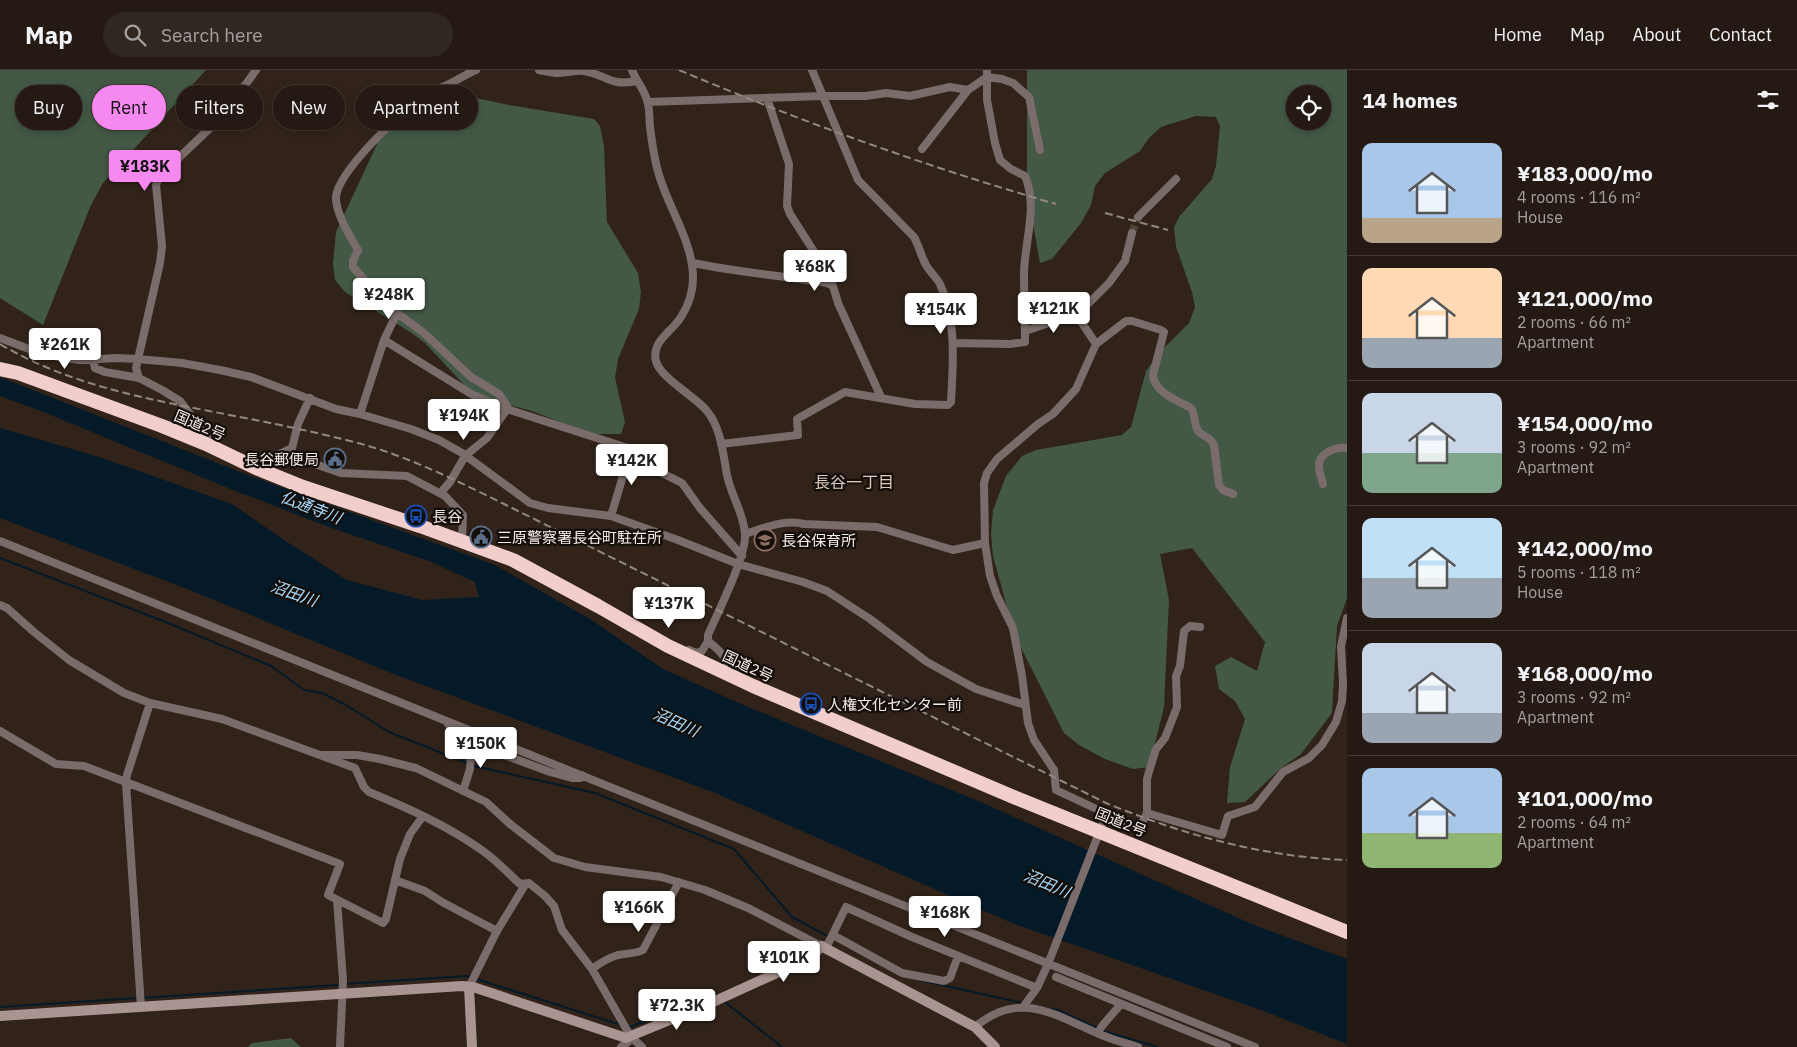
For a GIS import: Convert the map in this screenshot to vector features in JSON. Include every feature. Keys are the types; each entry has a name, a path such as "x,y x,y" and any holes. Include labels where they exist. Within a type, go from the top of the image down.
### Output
{"highway":[{"name":"国道2号","path":"0,369 43,382 206,444 256,468 303,487 512,560 668,646 722,672 1098,835 1347,932"}],"street":[{"path":"138,378 136,368 160,263 162,246 156,185 159,178 209,129 224,107 246,84 256,70"},
{"path":"476,70 450,84 427,93 410,106 375,140 346,174 339,185 336,200 350,236 358,250 353,261 353,267 397,313 424,333 471,376 499,394 507,409"},
{"path":"539,70 558,73 581,71 624,84 636,81"},
{"path":"632,70 636,81 645,92 648,102 655,163 693,263 693,281 687,306 680,319 661,339 656,348 656,362 662,372 703,405 712,417 721,444 728,480 742,519 745,534 740,560 708,635 708,641 702,651 696,653 672,644 650,632 648,635"},
{"path":"721,444 798,435 797,419 845,392 915,404 948,405 951,402 954,343 948,306 938,282 927,267 914,237 858,180 812,70"},
{"path":"954,343 1010,344 1025,342 1024,272 1031,208 1029,186 1025,176 1011,169 1000,160 987,100 987,74"},
{"path":"922,148 968,90 987,74"},
{"path":"987,74 1012,83 1029,97 1040,150"},
{"path":"648,102 866,96 886,92 910,96 950,87 968,90"},
{"path":"767,98 789,164 788,206 790,214 822,264 833,286 838,303 881,397"},
{"path":"1138,217 1176,179"},
{"path":"1025,331 1076,314 1109,284 1125,261 1132,233"},
{"path":"693,263 737,272 768,274 827,283 833,286"},
{"path":"360,414 384,340 397,313"},
{"path":"1076,314 1096,344"},
{"path":"1200,627 1190,626 1184,631 1180,666 1176,676 1177,707 1165,738 1156,749 1150,768 1147,779 1147,813 1140,827 1137,828 1106,815 1056,790 1054,770 1034,740 1028,723 1013,628 997,596 990,576 986,543 984,483 987,473 998,459 1064,404 1076,389 1096,344 1126,321 1132,321 1164,332 1152,375 1153,380 1170,398 1191,408 1194,412 1197,429 1213,441 1219,485 1224,490 1233,494"},
{"path":"0,338 37,352 63,358 93,360 138,359 182,363 220,370 251,377 336,409 411,428 439,440 465,456 530,503 548,508 611,516 827,591 870,619 927,662 976,689 1025,705"},
{"path":"384,340 473,395 507,409 631,449 654,469 674,478 682,484 740,560"},
{"path":"93,360 95,368 105,372 138,378 180,401 207,436 206,444"},
{"path":"268,459 292,448 298,424 310,398"},
{"path":"443,490 450,482 465,456 487,438 507,409"},
{"path":"1323,484 1319,467 1320,460 1327,452 1347,448"},
{"path":"611,516 631,449"},
{"path":"256,468 261,459 303,460 341,474 407,476 445,496 452,502"},
{"path":"424,485 431,484 443,490 449,496 456,509 463,515 462,541"},
{"path":"745,534 780,524 796,522 877,527 953,550 986,543"},
{"path":"0,541 1255,1047"},
{"path":"0,605 7,608 69,660 124,694 150,704 222,719 355,768 364,787 370,792 424,816 484,851 520,884 529,883 546,896 554,906 562,930 592,969 631,1037 642,1047"},
{"path":"1147,813 1222,835 1228,816 1255,807 1283,772 1310,758 1322,745 1336,722 1342,702 1341,646 1347,618"},
{"path":"708,641 724,656 725,663 722,672"},
{"path":"141,1007 126,783 150,704"},
{"path":"446,720 447,724 472,743 550,772 572,778 581,778 582,775"},
{"path":"0,731 56,764 84,766 340,864 328,894 336,900 383,923 386,919 400,859 410,834 424,816"},
{"path":"463,790 470,770 472,743"},
{"path":"322,756 324,754 357,755 416,768 486,802 510,824 554,858 585,867 661,877 705,890 748,908 825,945 975,1027 995,1047"},
{"path":"1023,1008 1037,988 1106,815"},
{"path":"395,880 425,891 497,931"},
{"path":"592,969 605,959 637,953 643,950 679,882"},
{"path":"472,1047 470,985 497,931 526,884"},
{"path":"336,900 343,994 340,1047"},
{"path":"0,1016 470,985 626,1038 812,957 833,935 846,906 958,956 1037,988"},
{"path":"833,935 902,973 944,981 950,978 958,956"},
{"path":"1056,977 1221,1046"},
{"path":"1098,1034 1102,1026 1121,1004"},
{"path":"975,1027 1004,1009 1043,1010 1098,1034 1138,1047"},
{"path":"621,1047 631,1037"}],"green space":[{"path":"0,70 206,70 192,85 176,85 176,103 166,114 166,85 92,85 92,130 151,130 103,183 91,205 43,325 0,298"},
{"path":"1027,70 1347,70 1347,598 1337,626 1332,713 1301,754 1280,769 1245,802 1227,803 1230,767 1245,719 1235,701 1219,689 1215,666 1231,657 1257,671 1265,642 1192,548 1160,554 1169,600 1164,707 1149,767 1133,769 1105,759 1079,745 1064,733 1015,636 993,556 991,534 993,510 1006,476 1022,456 1036,450 1122,435 1131,427 1146,371 1159,353 1189,323 1195,307 1192,292 1176,247 1174,227 1179,217 1212,179 1216,166 1220,126 1216,117 1196,116 1161,127 1149,138 1140,151 1105,173 1095,186 1091,205 1081,223 1052,259 1040,263 1027,190"},
{"path":"478,98 594,119 600,126 604,146 607,222 638,273 641,292 639,309 618,359 615,378 625,422 621,434 591,434 532,411 489,400 468,389 425,343 345,292 335,280 333,263 336,232 384,130 478,130"},
{"path":"291,1038 301,1047 248,1047 252,1043"}],"water":[{"path":"0,377 245,474 495,565 590,619 663,669 748,707 983,803 1256,926 1347,959 1347,1044 1261,1010 1012,923 713,792 391,673 195,592 0,518 0,428 99,457 232,504 347,580 422,600 479,597 475,582 429,561 329,527 0,396"}],"waterway":[{"path":"0,558 168,623 271,666 304,690 322,693 346,705 389,732 467,763"},
{"path":"474,766 595,793 734,849 792,917 829,937"},
{"path":"344,984 471,977"},
{"path":"476,979 621,1025"},
{"path":"923,981 1023,1003"},
{"path":"142,998 339,985"},
{"path":"628,1028 712,992 717,995"},
{"path":"0,1007 137,998"},
{"path":"725,1002 782,1047"},
{"path":"1045,1008 1058,1010 1099,1029"},
{"path":"1103,1031 1158,1047"}],"tunnel":[{"path":"1132,233 1138,217"}],"railway":[{"path":"679,70 772,108 866,143 960,175 1056,204"},
{"path":"1105,213 1168,230"},
{"path":"0,344 49,369 128,394 332,437 370,446 410,460 504,504 1106,803 1165,825 1224,842 1285,854 1347,860"}],"place":[{"name":"長谷郵便局","path":"335,459"},
{"name":"長谷","path":"416,516"},
{"name":"三原警察署長谷町駐在所","path":"481,537"},
{"name":"長谷保育所","path":"765,540"},
{"name":"人権文化センター前","path":"811,704"}],"district":[{"name":"長谷一丁目","path":"854,482"}],"water label":[{"name":"仏通寺川","path":"311,507"},
{"name":"沼田川","path":"294,593"},
{"name":"沼田川","path":"676,722"},
{"name":"沼田川","path":"1047,883"}]}
